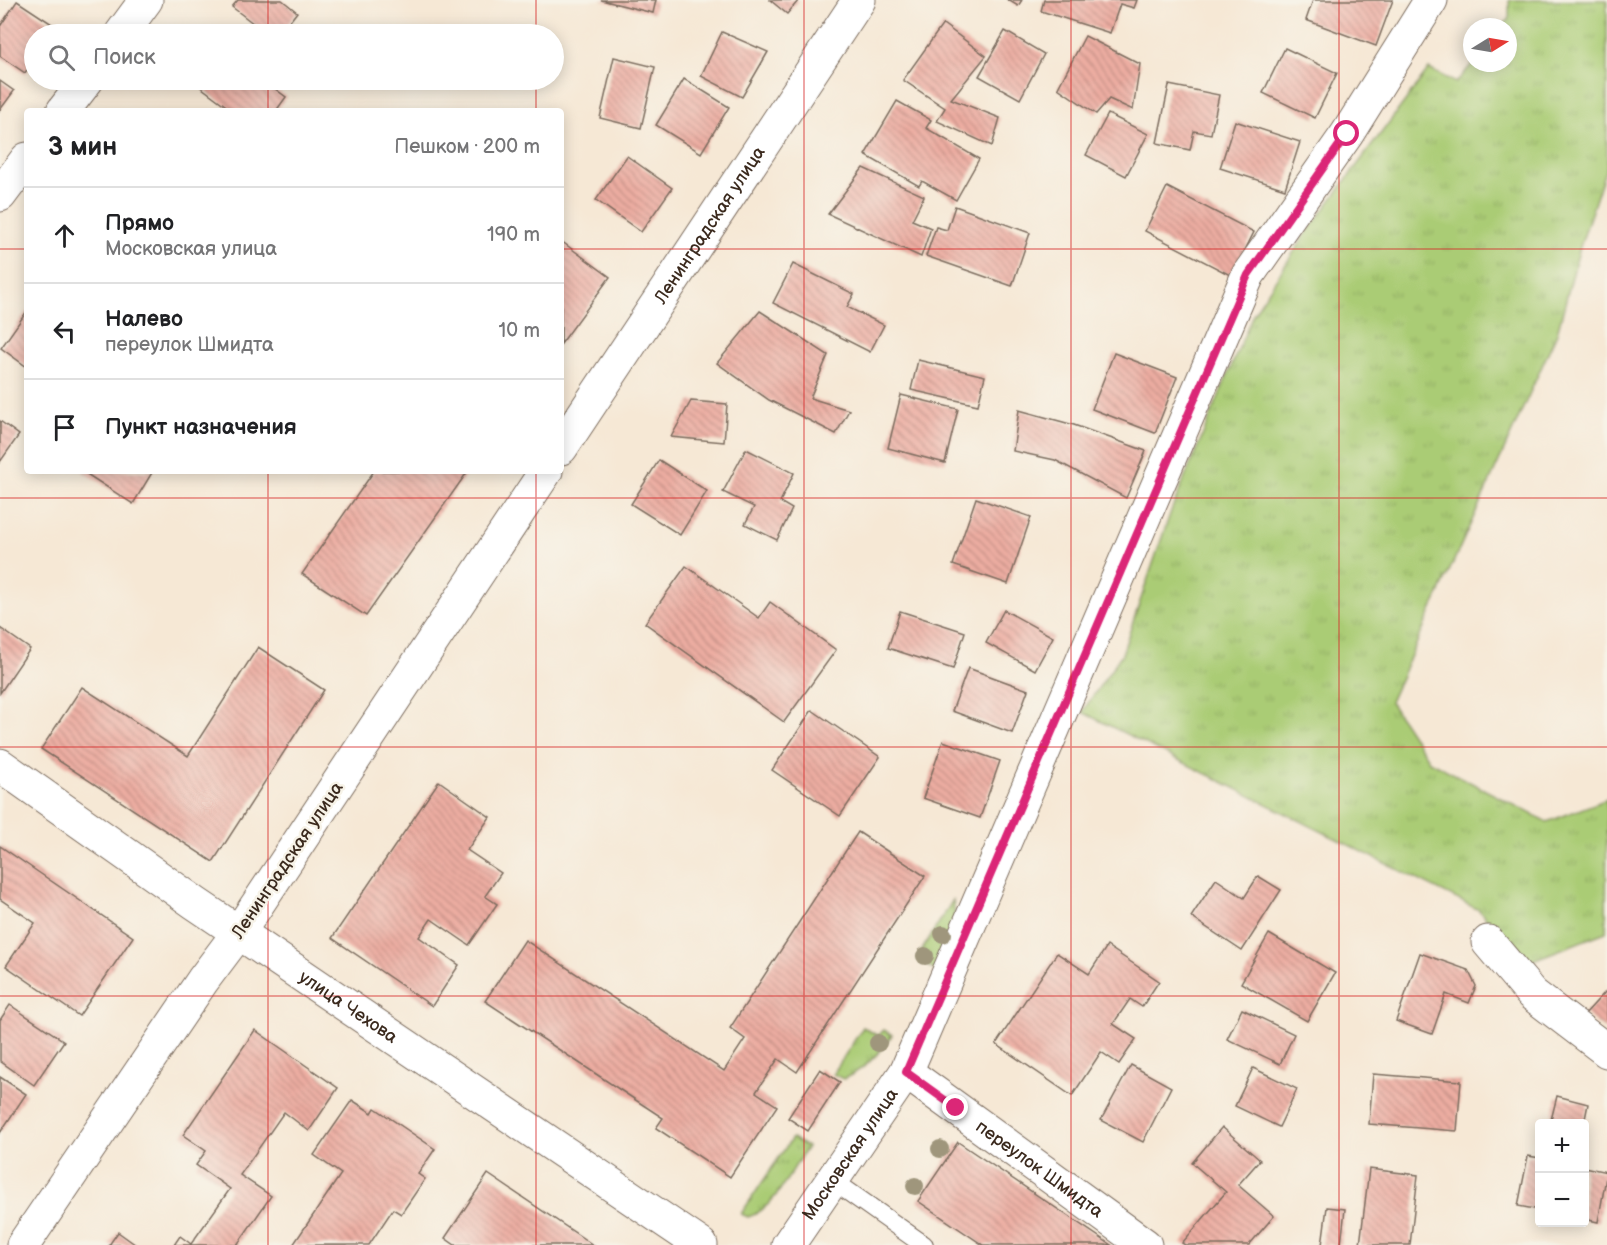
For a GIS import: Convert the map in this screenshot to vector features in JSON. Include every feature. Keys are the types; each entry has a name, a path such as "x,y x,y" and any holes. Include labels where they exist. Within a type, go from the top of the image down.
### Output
{"street":[{"path":"128,24 147,0"},
{"name":"Ленинградская улица","path":"564,443 859,0"},
{"name":"Московская улица","path":"788,1245 906,1072 1248,275 1347,134 1431,0"},
{"path":"65,108 79,90"},
{"path":"0,195 24,163"},
{"name":"Ленинградская улица","path":"23,1245 203,980 239,932 544,474"},
{"name":"улица Чехова","path":"0,765 239,932 701,1245"},
{"path":"1488,942 1532,994 1607,1051"},
{"name":"переулок Шмидта","path":"906,1072 1144,1245"}],"lane":[{"path":"832,1180 924,1245"}],"green space":[{"path":"1509,0 1607,0 1607,165 1580,247 1557,333 1390,702 1429,761 1547,822 1607,799 1606,932 1525,963 1479,910 1082,712 1122,654 1171,511 1253,314 1305,235 1429,69 1456,83 1465,72 1517,72 1517,18 1509,18"},
{"path":"953,900 956,925 937,972 917,958"},
{"path":"863,1027 878,1036 884,1030 892,1035 877,1054 858,1071 843,1079 833,1074"},
{"path":"792,1138 807,1147 782,1188 757,1213 748,1217 741,1214"}],"building":[{"path":"238,0 282,0 297,12 288,24 254,24 232,7"},
{"path":"601,0 656,0 653,13"},
{"path":"770,0 799,0 787,14"},
{"path":"1008,0 1022,0 1018,6"},
{"path":"1044,0 1137,0 1134,8 1120,4 1110,33 1041,11"},
{"path":"1313,0 1393,0 1376,46 1306,20"},
{"path":"17,1 52,24 24,24 24,72 0,56 1,25"},
{"path":"943,24 986,56 951,99 1000,118 992,146 937,121 945,108 903,80"},
{"path":"1005,31 1044,54 1020,99 979,76"},
{"path":"722,32 768,52 742,97 701,76"},
{"path":"1085,36 1140,64 1133,110 1109,99 1096,114 1058,88"},
{"path":"1285,48 1337,73 1315,118 1263,93"},
{"path":"614,57 655,67 641,128 600,118"},
{"path":"684,79 729,107 701,153 656,125"},
{"path":"0,81 14,91 0,110"},
{"path":"1169,85 1219,95 1211,134 1194,131 1190,150 1157,143"},
{"path":"205,90 277,90 286,97 278,108 229,108"},
{"path":"897,101 931,120 926,128 979,159 956,200 922,181 919,186 865,155"},
{"path":"1108,114 1148,134 1126,176 1086,155"},
{"path":"1235,121 1300,142 1285,189 1220,168"},
{"path":"627,156 672,188 641,232 596,200"},
{"path":"863,168 924,196 912,220 931,228 921,257 828,214"},
{"path":"1167,187 1254,232 1232,276 1145,231"},
{"path":"955,206 1030,233 1012,286 926,256 936,227 947,230"},
{"path":"564,243 610,277 564,340"},
{"path":"793,264 854,294 847,307 884,325 870,352 773,303"},
{"path":"760,311 828,355 810,398 849,410 836,434 769,400 717,363"},
{"path":"24,315 24,365 1,348"},
{"path":"1114,353 1177,377 1155,433 1092,409"},
{"path":"918,360 985,376 978,405 911,390"},
{"path":"901,395 958,409 945,463 888,448"},
{"path":"691,401 727,404 724,442 671,437"},
{"path":"1019,410 1074,425 1146,451 1126,498 1055,460 1013,451"},
{"path":"0,421 19,435 0,462"},
{"path":"746,449 794,473 780,502 792,509 777,540 745,524 754,507 723,492"},
{"path":"659,460 707,491 680,535 631,504"},
{"path":"87,474 151,474 133,504"},
{"path":"372,474 466,474 366,616 302,574"},
{"path":"976,498 1031,517 1008,584 953,565"},
{"path":"686,566 759,618 770,602 836,650 784,722 645,623"},
{"path":"1004,610 1053,637 1035,670 986,643"},
{"path":"900,611 965,632 953,669 888,648"},
{"path":"0,628 30,649 0,693"},
{"path":"258,647 324,690 213,862 41,749 82,687 188,756"},
{"path":"968,668 1028,690 1012,733 952,711"},
{"path":"812,710 880,757 840,816 772,770"},
{"path":"943,741 1000,761 980,818 923,798"},
{"path":"439,781 490,817 467,850 501,873 485,896 497,904 469,945 431,919 419,937 459,965 432,1006 332,938"},
{"path":"858,832 925,876 797,1072 778,1059 756,1092 777,1106 730,1177 656,1128 663,1118 485,1001 525,940 724,1071 745,1039 730,1028"},
{"path":"0,846 133,937 79,1016 6,966 35,923 0,899"},
{"path":"1258,876 1281,890 1242,951 1191,917 1216,879 1244,898"},
{"path":"1269,934 1335,973 1307,1021 1241,983"},
{"path":"1107,946 1159,981 1142,1007 1130,999 1113,1024 1136,1039 1119,1064 1101,1052 1072,1096 996,1044 1057,953 1089,974"},
{"path":"1420,953 1468,970 1476,986 1469,1003 1446,994 1432,1034 1396,1021"},
{"path":"1607,990 1607,1031 1585,1014"},
{"path":"10,1005 64,1041 34,1085 0,1061 0,1020"},
{"path":"1242,1009 1294,1034 1280,1064 1227,1039"},
{"path":"255,1030 338,1088 309,1131 284,1112 240,1175 271,1196 237,1245 174,1245 180,1236 191,1244 230,1189 196,1165 206,1151 183,1135"},
{"path":"1131,1065 1171,1087 1143,1142 1101,1120"},
{"path":"1253,1068 1297,1089 1279,1127 1235,1106"},
{"path":"820,1069 840,1082 808,1131 788,1118"},
{"path":"1373,1074 1461,1081 1457,1131 1369,1124"},
{"path":"0,1077 26,1094 0,1133"},
{"path":"1557,1096 1588,1104 1585,1119 1551,1119"},
{"path":"352,1100 372,1113 375,1108 435,1149 418,1174 425,1179 401,1214 393,1209 369,1245 293,1245 341,1174 314,1155"},
{"path":"1222,1127 1260,1160 1238,1185 1274,1216 1249,1245 1185,1245 1182,1243 1226,1192 1192,1163"},
{"path":"958,1142 1111,1245 983,1245 918,1201"},
{"path":"1528,1156 1535,1157 1535,1209 1518,1206"},
{"path":"1589,1168 1607,1172 1598,1222 1589,1220"},
{"path":"1369,1169 1418,1175 1410,1245 1360,1245"},
{"path":"488,1174 593,1245 455,1245 445,1238"},
{"path":"1327,1207 1345,1209 1341,1245 1322,1245"},
{"path":"118,1232 136,1245 109,1245"}],"route":[{"path":"956,1108 906,1072 1248,275 1347,134"}]}
